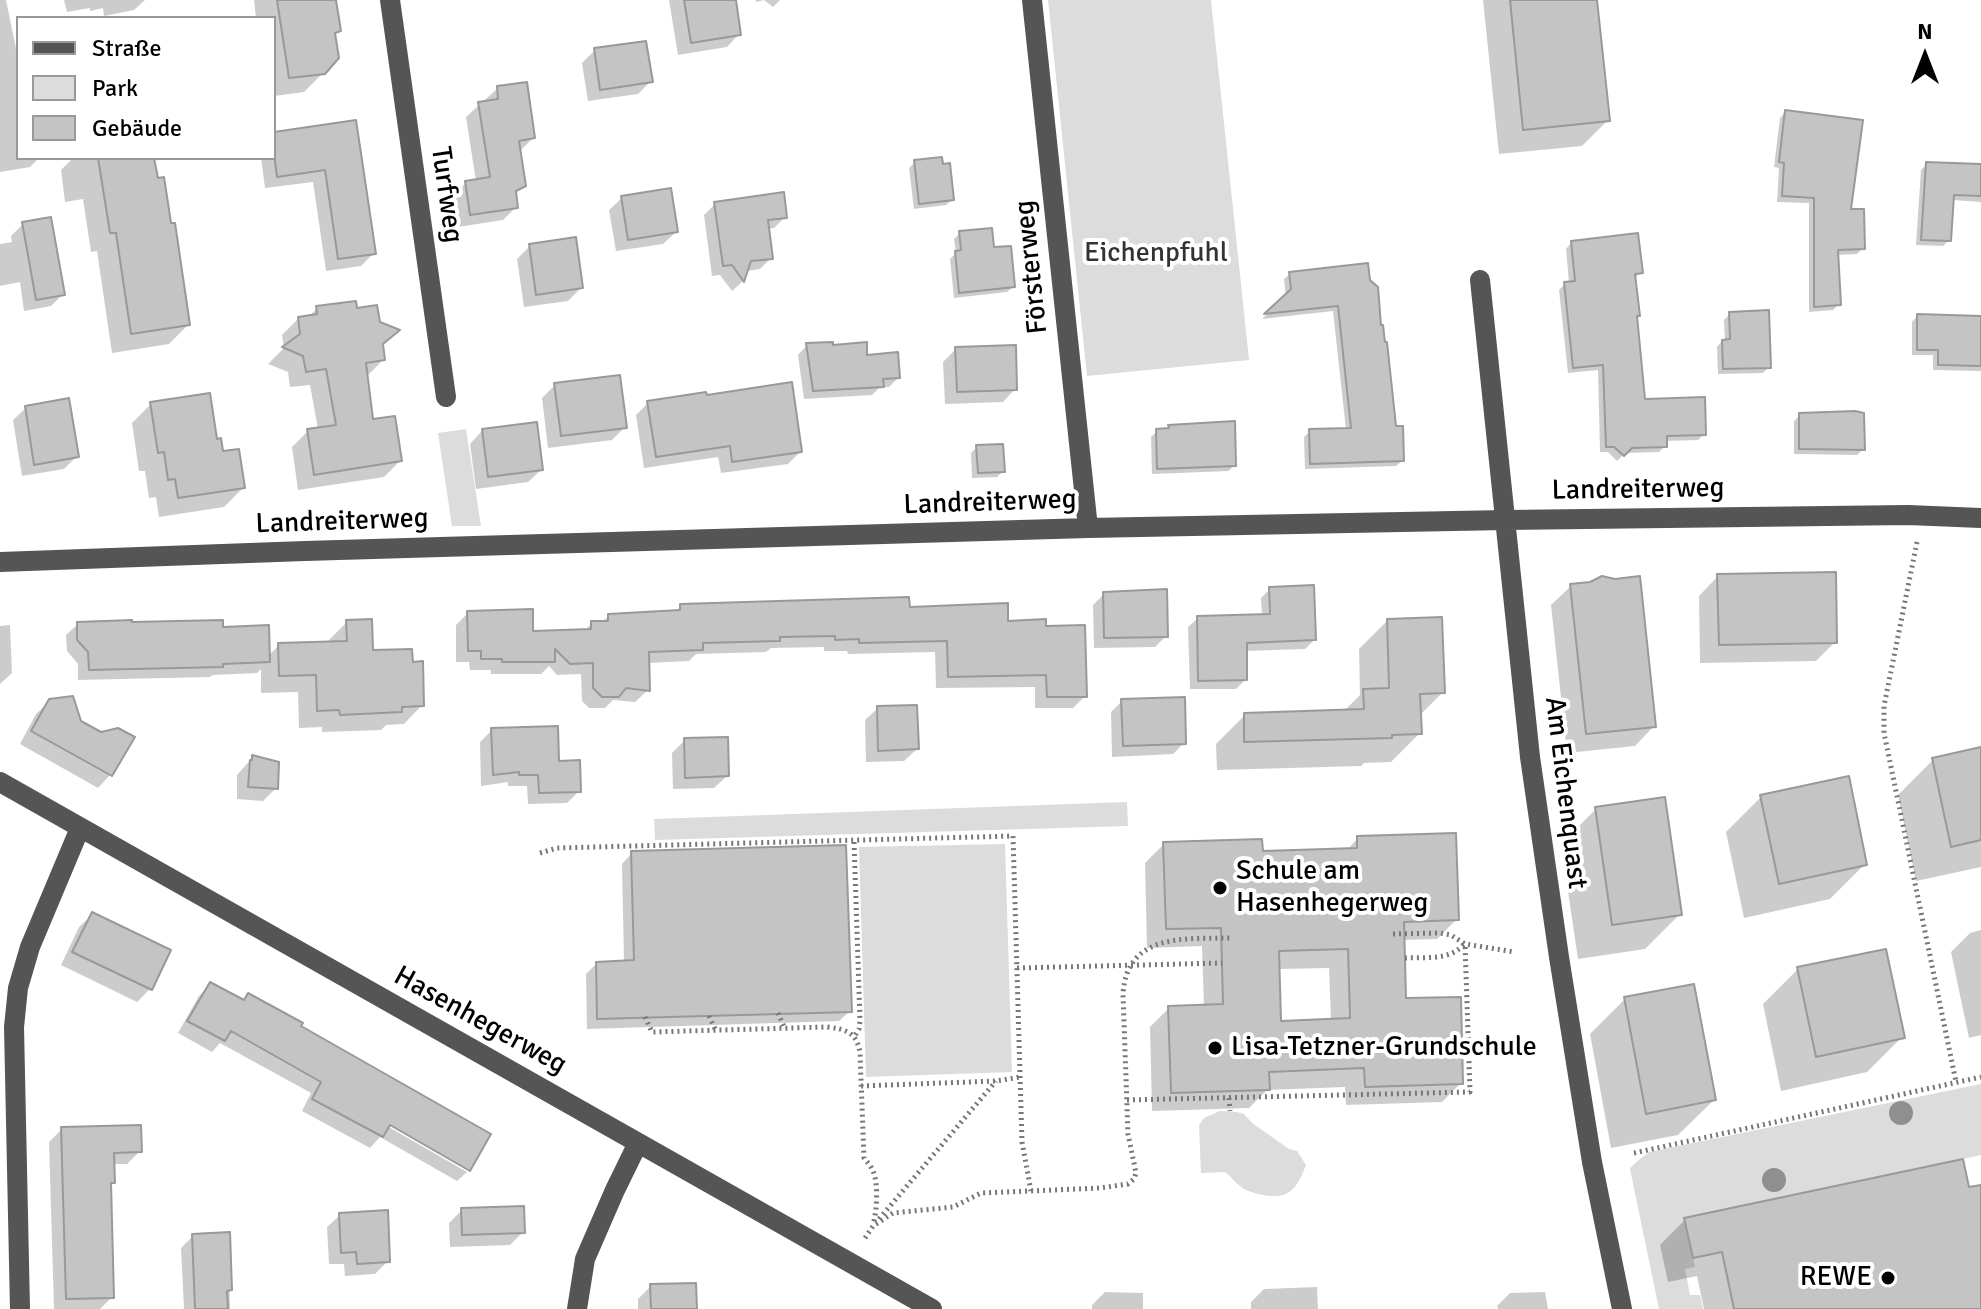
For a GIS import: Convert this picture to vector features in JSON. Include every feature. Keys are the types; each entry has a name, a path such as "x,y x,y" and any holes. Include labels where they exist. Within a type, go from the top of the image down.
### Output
{"street":[{"name":"Turfweg","path":"390,0 446,397"},
{"name":"Försterweg","path":"1032,0 1088,528"},
{"name":"Am Eichenquast","path":"1480,280 1530,757 1592,1162 1622,1309"},
{"name":"Landreiterweg","path":"0,562 1088,528 1917,515 1981,518"},
{"name":"Hasenhegerweg","path":"0,782 932,1309"},
{"path":"20,1309 14,1027 18,988 30,947 80,828"},
{"path":"577,1309 585,1259 638,1143"}],"path":[{"path":"1917,515 1917,542 1884,706 1884,733 1956,1082"},
{"path":"540,853 557,848 1013,836 1022,1142 1031,1191"},
{"path":"854,842 860,1020 854,1037"},
{"path":"1393,934 1440,933 1451,935 1465,944 1515,952"},
{"path":"873,1226 893,1213 953,1207 981,1193 1128,1184 1136,1173 1128,1134 1124,980 1130,966 1144,951 1168,940 1233,938"},
{"path":"1405,958 1447,956 1465,944"},
{"path":"1127,1100 1470,1092 1465,944"},
{"path":"1017,968 1222,963"},
{"path":"778,1013 785,1029"},
{"path":"709,1016 716,1031"},
{"path":"645,1017 652,1032 827,1027 847,1031 853,1036 859,1045 864,1158 875,1178 873,1226"},
{"path":"861,1086 996,1081 1020,1077"},
{"path":"1634,1153 1981,1077"},
{"path":"865,1238 996,1081"},
{"path":"1229,1098 1230,1111"}],"green space":[{"name":"Eichenpfuhl","path":"1048,0 1211,0 1249,360 1087,376"},
{"path":"466,429 481,526 452,526 438,433"},
{"path":"1127,802 1128,826 655,840 654,819"},
{"path":"1005,844 1012,1072 866,1077 859,847"},
{"path":"1981,1084 1981,1155 1684,1218 1695,1267 1685,1269 1690,1295 1700,1295 1703,1309 1659,1309 1630,1169 1649,1152"},
{"path":"1220,1111 1244,1114 1289,1149 1297,1151 1306,1165 1296,1186 1280,1196 1261,1195 1244,1189 1225,1172 1201,1173 1199,1125 1204,1118"}],"building":[{"path":"277,0 336,0 341,31 335,33 339,58 325,74 289,78"},
{"path":"684,0 736,0 741,35 691,43"},
{"path":"1510,0 1597,0 1610,121 1523,130"},
{"path":"646,41 653,82 600,90 594,48"},
{"path":"527,82 535,138 519,141 526,186 516,191 518,208 470,215 465,181 490,177 478,102 498,99 497,86"},
{"path":"1785,110 1863,120 1851,209 1864,209 1865,249 1838,250 1841,305 1814,307 1814,198 1782,196 1784,163 1779,162"},
{"path":"356,120 376,254 338,259 325,170 277,177 276,132"},
{"path":"942,157 943,164 950,163 954,200 919,204 914,160"},
{"path":"98,160 154,160 158,178 164,177 171,223 175,223 190,325 131,334 116,233 110,233"},
{"path":"1926,162 1981,164 1981,196 1954,195 1951,241 1921,240"},
{"path":"671,188 678,232 628,240 621,196"},
{"path":"784,192 787,218 768,220 773,259 751,261 744,282 732,265 723,266 714,202"},
{"path":"51,217 65,295 36,300 22,222"},
{"path":"992,228 994,247 1011,246 1015,287 959,293 955,251 961,250 959,231"},
{"path":"1638,233 1643,273 1635,274 1645,399 1705,397 1706,435 1667,436 1667,447 1632,448 1624,456 1614,447 1606,447 1603,365 1573,368 1564,282 1575,281 1571,241"},
{"path":"576,237 583,288 536,295 529,244"},
{"path":"1368,263 1370,280 1378,287 1396,426 1403,426 1404,461 1310,464 1309,429 1351,428 1338,306 1264,314 1291,289 1289,272"},
{"path":"356,301 357,308 377,305 380,322 400,330 383,344 385,360 366,363 373,419 395,416 402,461 314,475 307,429 336,425 326,369 306,372 303,356 282,347 300,334 298,317 317,314 316,306"},
{"path":"1769,310 1771,368 1723,369 1722,340 1730,339 1729,312"},
{"path":"1917,314 1981,316 1981,366 1938,365 1938,350 1917,350"},
{"path":"833,342 833,345 867,342 867,355 898,352 900,378 883,379 884,387 813,391 806,343"},
{"path":"1016,345 1017,390 957,392 955,347"},
{"path":"620,375 627,428 561,436 554,383"},
{"path":"792,382 802,452 732,462 730,446 656,457 647,401"},
{"path":"210,393 217,439 221,438 223,451 239,449 245,488 178,498 175,479 168,480 164,452 158,453 150,402"},
{"path":"69,398 79,457 34,465 25,406"},
{"path":"1799,413 1864,413 1865,450 1799,449"},
{"path":"1235,421 1236,466 1157,469 1156,429 1169,428 1168,425"},
{"path":"537,422 543,470 488,477 482,429"},
{"path":"1003,444 1005,472 978,473 976,445"},
{"path":"1836,572 1837,643 1719,645 1717,574"},
{"path":"1602,576 1615,579 1640,576 1656,727 1586,734 1570,584 1590,582"},
{"path":"1314,585 1316,640 1247,643 1247,680 1198,681 1197,616 1270,614 1269,587"},
{"path":"1167,589 1168,637 1104,638 1103,592"},
{"path":"909,597 910,607 1008,603 1008,621 1046,619 1046,626 1085,625 1087,697 1047,697 1046,675 948,677 947,641 859,643 859,639 835,640 835,636 780,637 780,641 703,643 703,650 649,652 650,691 626,688 619,697 602,697 593,688 593,663 570,664 555,649 555,662 502,662 502,659 481,659 481,651 468,651 467,611 533,609 533,631 591,629 591,621 608,621 608,614 680,610 680,604"},
{"path":"1442,617 1445,693 1420,694 1422,734 1392,735 1392,738 1244,742 1244,713 1364,709 1363,689 1389,688 1387,619"},
{"path":"372,619 373,650 412,649 413,662 423,661 424,706 402,707 402,712 340,715 339,710 317,711 316,675 279,676 278,643 347,641 346,620"},
{"path":"223,620 223,627 269,625 270,662 223,664 223,667 89,670 88,652 77,640 77,622"},
{"path":"73,696 81,721 101,732 118,728 135,737 112,776 31,731 49,699"},
{"path":"1185,697 1186,744 1123,746 1121,699"},
{"path":"917,705 919,749 878,751 877,706"},
{"path":"558,726 559,761 580,760 581,792 539,793 538,775 519,775 519,772 493,775 491,728"},
{"path":"728,737 729,776 685,778 684,738"},
{"path":"1981,747 1981,840 1951,847 1932,758"},
{"path":"252,755 279,762 278,789 248,787"},
{"path":"1849,776 1867,865 1779,884 1760,795"},
{"path":"1665,797 1682,915 1612,925 1595,807"},
{"path":"1456,833 1459,920 1404,922 1406,998 1461,997 1463,1084 1365,1087 1364,1068 1269,1072 1270,1090 1171,1093 1168,1006 1223,1004 1221,928 1166,929 1163,842 1262,839 1263,851 1357,848 1357,836","holes":["1348,949 1350,1018 1281,1021 1279,951"]},
{"path":"846,845 852,1012 597,1019 596,962 634,960 631,851"},
{"path":"92,912 171,950 152,990 72,952"},
{"path":"1886,949 1905,1038 1816,1057 1797,967"},
{"path":"210,982 244,1000 248,993 491,1134 470,1171 390,1125 383,1137 312,1099 321,1082 231,1031 225,1041 187,1021"},
{"path":"1694,984 1716,1100 1646,1114 1624,997"},
{"path":"141,1125 142,1152 114,1153 115,1183 111,1183 114,1298 66,1299 61,1127"},
{"path":"1963,1159 1969,1187 1981,1185 1981,1309 1734,1309 1722,1252 1693,1258 1684,1218"},
{"path":"524,1206 525,1233 462,1235 461,1208"},
{"path":"388,1210 390,1262 357,1264 356,1252 341,1253 339,1213"},
{"path":"230,1232 232,1290 227,1291 228,1309 195,1309 192,1234"},
{"path":"696,1283 697,1309 651,1309 650,1284"}],"place":[{"name":"Schule am Hasenhegerweg","path":"1220,888"},
{"name":"Lisa-Tetzner-Grundschule","path":"1215,1048"},
{"name":"REWE","path":"1888,1278"}]}
